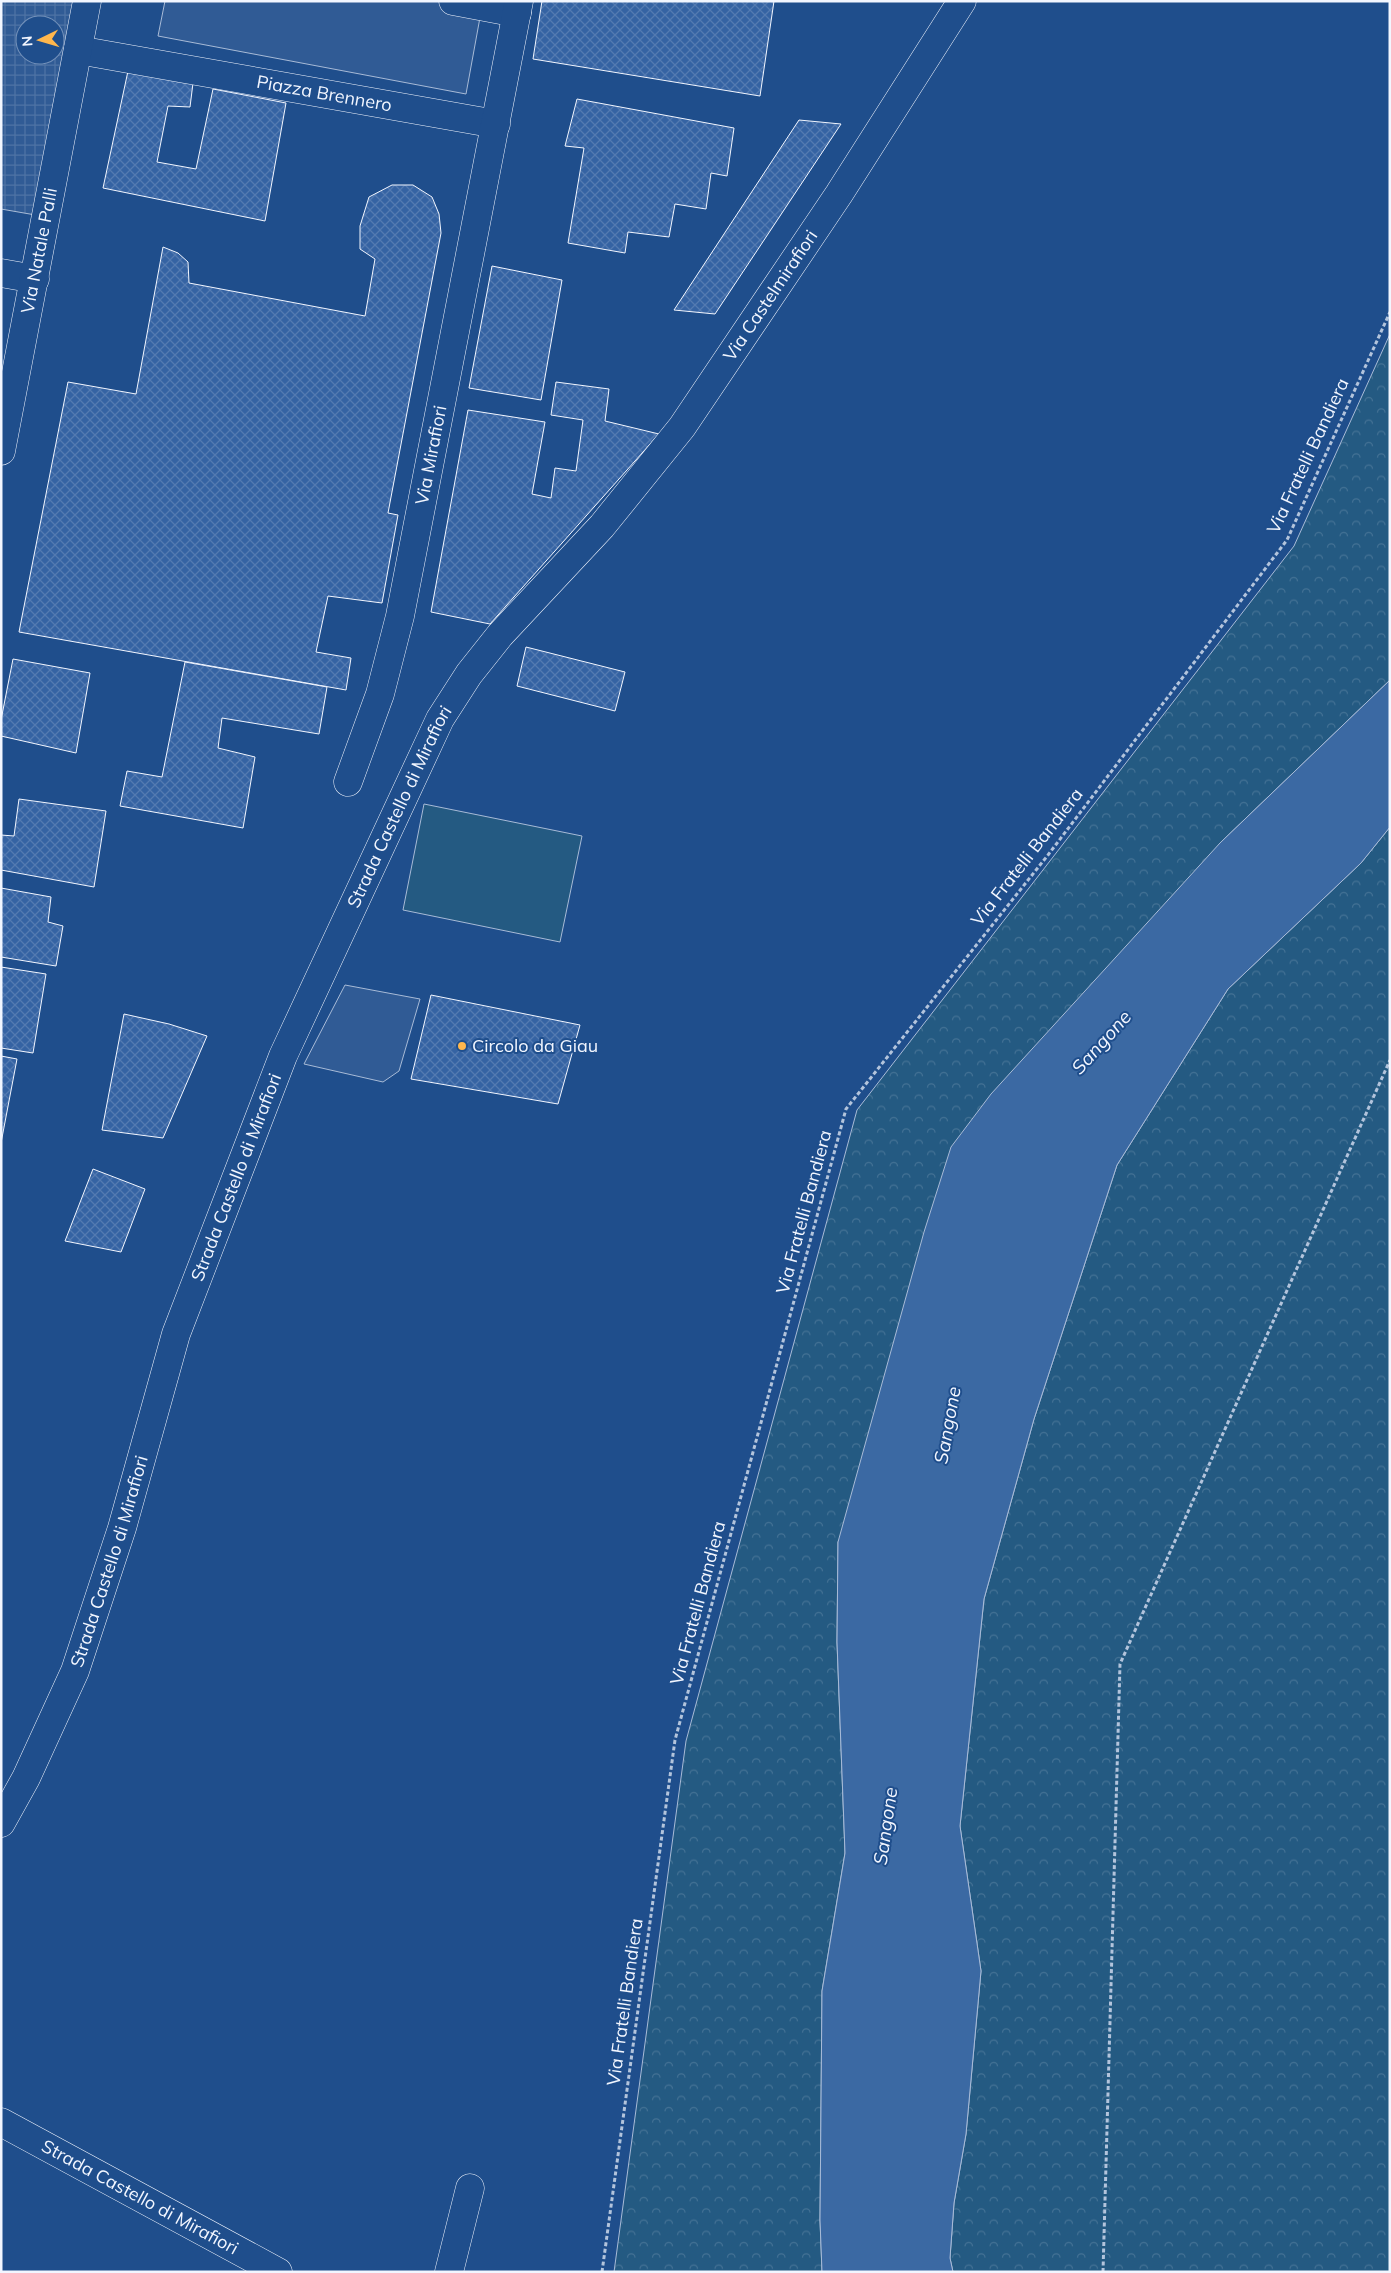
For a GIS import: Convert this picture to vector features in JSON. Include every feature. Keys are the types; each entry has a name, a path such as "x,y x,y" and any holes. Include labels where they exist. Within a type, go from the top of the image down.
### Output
{"street":[{"path":"78,50 87,1"},
{"path":"454,1 518,7 496,124"},
{"name":"Via Castelmirafiori","path":"555,574 602,526 682,427 839,194 962,1"},
{"name":"Piazza Brennero","path":"78,50 496,124"},
{"name":"Via Natale Palli","path":"1,451 78,50"},
{"name":"Via Mirafiori","path":"348,782 380,694 400,616 496,124"},
{"path":"1,273 35,280"},
{"name":"Strada Castello di Mirafiori","path":"1,1823 26,1778 75,1672 122,1528 176,1334 283,1056 440,719 475,666 555,574"},
{"name":"Strada Castello di Mirafiori","path":"1,2122 278,2272"},
{"path":"449,2272 470,2188"}],"path":[{"name":"Via Fratelli Bandiera","path":"602,2272 675,1740 846,1109 1048,855 1287,540 1390,312"},
{"path":"1103,2272 1120,1664 1390,1060"}],"green space":[{"path":"1390,334 1390,680 1220,843 838,1542 837,1642 845,1853 822,1991 820,2220 822,2272 614,2272 686,1741 857,1110 1294,546"},
{"path":"424,804 582,836 560,942 403,910"},
{"path":"1390,827 1390,2272 953,2272 950,2258 954,2203 966,2134 981,1971 960,1826 984,1599 1034,1419 1117,1165 1228,989 1361,863"}],"shaded area":[{"path":"1,1 87,1 47,217 1,209"},
{"path":"165,1 483,1 466,94 158,36"},
{"path":"345,985 420,999 399,1071 383,1082 304,1064"}],"water":[{"name":"Sangone","path":"1390,680 1390,827 1361,863 1228,989 1117,1165 1034,1419 984,1599 960,1826 981,1971 966,2134 954,2203 950,2258 953,2272 822,2272 820,2220 822,1991 845,1853 837,1642 838,1542 924,1232 951,1147 991,1094 1220,843"}],"building":[{"path":"542,1 774,1 760,96 533,59"},
{"path":"128,71 193,83 190,107 168,106 157,162 196,169 213,89 286,103 265,221 103,188"},
{"path":"577,99 734,128 727,176 711,173 706,209 675,204 669,237 628,232 625,253 568,243 584,148 565,146"},
{"path":"799,120 841,124 715,314 674,310"},
{"path":"392,185 413,185 432,197 439,214 441,233 388,513 398,515 382,603 328,596 316,652 351,658 346,690 19,632 68,382 136,394 163,247 178,253 188,262 189,283 365,316 375,259 360,249 360,226 369,197"},
{"path":"492,266 562,280 541,400 469,388"},
{"path":"556,382 609,389 605,421 659,434 490,624 431,612 468,410 545,422 532,494 551,498 555,468 576,471 583,420 551,415"},
{"path":"526,647 625,672 615,711 517,686"},
{"path":"13,659 90,673 76,753 1,736 1,720"},
{"path":"185,662 327,687 319,734 222,718 218,748 255,757 243,828 120,806 127,771 162,777"},
{"path":"19,799 106,811 94,887 1,870 1,835 14,836"},
{"path":"1,888 51,897 48,922 63,926 56,966 1,957"},
{"path":"1,967 46,974 33,1053 1,1048"},
{"path":"431,995 580,1025 558,1104 411,1079"},
{"path":"124,1014 169,1024 207,1036 163,1138 102,1130"},
{"path":"1,1056 17,1059 1,1143"},
{"path":"93,1169 145,1189 121,1252 65,1241"}],"place":[{"name":"Circolo da Giau","path":"462,1046"}]}
